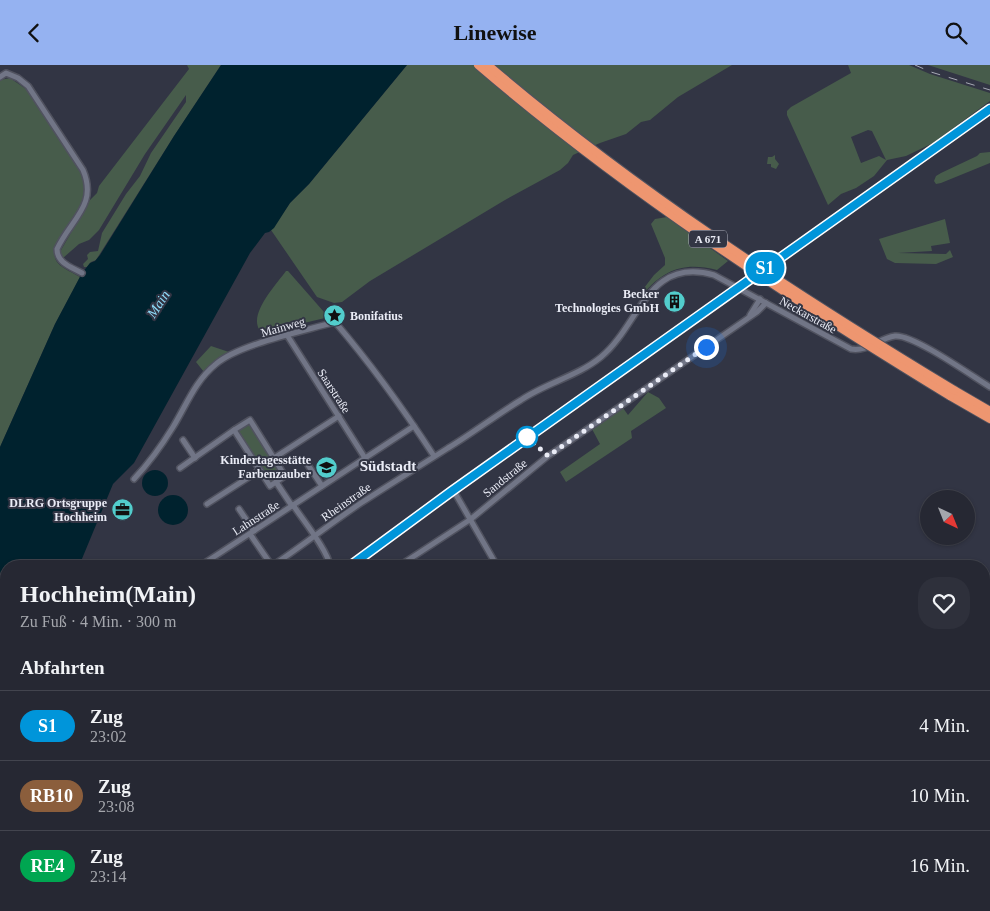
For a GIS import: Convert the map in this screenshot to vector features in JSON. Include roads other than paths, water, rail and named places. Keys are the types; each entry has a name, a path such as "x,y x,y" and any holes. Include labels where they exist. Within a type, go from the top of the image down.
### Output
{"highway":[{"name":"A 671","path":"478,65 571,141 704,237 827,319 952,393 990,411"},
{"name":"A 671","path":"488,65 580,139 690,219 990,419"}],"street":[{"path":"0,77 6,73 18,78 28,86 87,179 88,196 57,249 57,254 61,261 82,273"},
{"name":"Neckarstraße","path":"434,457 526,396 587,367 600,357 619,337 643,300 654,287 669,277 687,272 705,273 723,280 851,349 863,349 894,336 910,339 990,387"},
{"name":"Sandstraße","path":"748,317 760,299"},
{"name":"Sandstraße","path":"408,560 471,519 548,456 757,312 766,303"},
{"name":"Mainweg","path":"134,479 165,440 192,391 202,377 216,364 229,355 287,335 335,322 356,346 434,457"},
{"name":"Saarstraße","path":"287,335 365,458"},
{"path":"274,458 338,416"},
{"path":"180,468 234,430 250,420 286,476 270,486 234,430"},
{"name":"Lahnstraße","path":"209,560 414,426"},
{"path":"183,440 195,457"},
{"name":"Rheinstraße","path":"281,560 360,504 434,457"},
{"path":"308,465 322,486"},
{"path":"207,504 260,470"},
{"path":"276,482 315,537 328,560"},
{"path":"455,493 494,560"},
{"path":"239,509 268,560"}],"water":[{"name":"Main","path":"221,65 407,65 309,184 290,203 274,228 265,233 250,253 134,463 113,484 81,560 0,560 0,447 55,324 82,273 100,255 174,136"},
{"path":"155,470 164,474 168,483 164,492 155,496 146,492 142,483 146,474"},
{"path":"173,495 179,496 187,504 187,516 179,524 173,525 167,524 159,516 158,510 159,504 167,496"}],"railway":[{"path":"915,65 931,72 990,90"},
{"path":"353,560 460,481 990,106"}],"train":[{"name":"S1","path":"358,560 452,491 990,109"}],"place":[{"name":"Becker Technologies GmbH","path":"675,301"},
{"name":"Bonifatius","path":"334,316"},
{"name":"Kindertagesstätte Farbenzauber","path":"327,467"},
{"name":"DLRG Ortsgruppe Hochheim","path":"123,510"}],"district":[{"name":"Südstadt","path":"388,466"}]}
